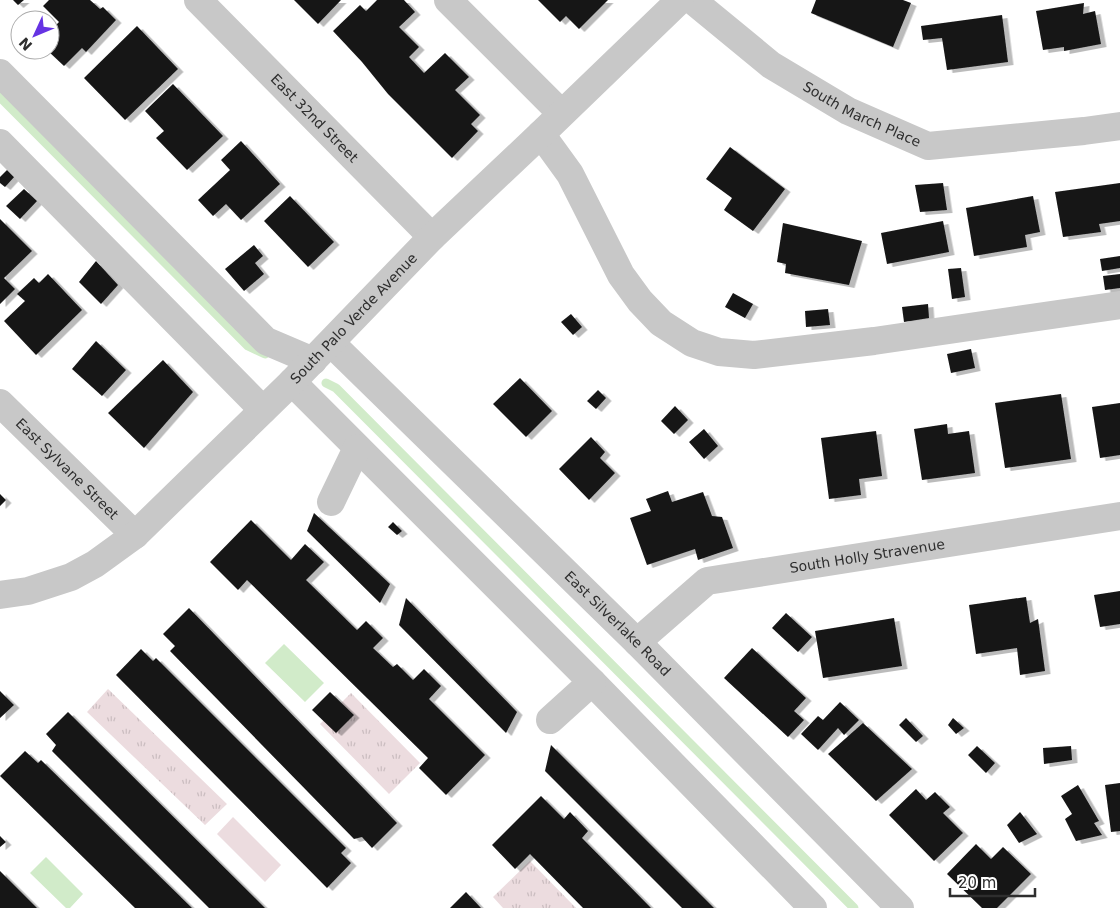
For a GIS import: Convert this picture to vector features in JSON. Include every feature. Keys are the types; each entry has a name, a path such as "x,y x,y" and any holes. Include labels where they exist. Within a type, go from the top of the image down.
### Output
{"street":[{"name":"East 32nd Street","path":"198,0 432,236"},
{"path":"448,0 561,113"},
{"name":"South Palo Verde Avenue","path":"0,595 28,591 71,576 95,564 135,535 322,352 432,236 680,0"},
{"name":"South March Place","path":"692,0 771,66 848,111 928,146 1120,126"},
{"path":"0,73 266,341 322,352"},
{"path":"541,134 570,174 621,275 640,301 661,323 692,343 719,352 754,355 874,341 1120,305"},
{"path":"0,143 263,410"},
{"name":"East Silverlake Road","path":"322,352 637,642 900,908"},
{"path":"292,382 592,682 813,908"},
{"name":"East Sylvane Street","path":"0,403 135,535"},
{"path":"331,502 358,448"},
{"name":"South Holly Stravenue","path":"637,642 707,581 1120,516"},
{"path":"550,720 592,682"}],"green space":[{"path":"108,689 227,804 205,825 87,712"},
{"path":"351,693 420,763 389,794 320,724"},
{"path":"233,817 281,865 265,882 217,834"},
{"path":"530,861 576,908 503,908 493,897"}],"shaded area":[{"path":"284,644 324,683 305,702 265,663"},
{"path":"46,857 83,894 70,908 66,908 30,873"}],"building":[{"path":"13,0 24,0 18,5"},
{"path":"49,0 90,0 100,9 103,7 116,20 86,52 82,48 64,66 58,60 60,60 60,10 47,10 43,6"},
{"path":"294,0 341,0 318,24"},
{"path":"377,0 404,0 415,12 399,27 419,47 409,57 424,73 445,53 469,77 455,90 480,115 471,124 478,131 452,158 388,94 333,31 360,5 366,11"},
{"path":"538,0 608,0 579,29 566,16 560,22"},
{"path":"816,0 903,0 911,3 893,47 811,13"},
{"path":"1084,3 1083,14 1095,11 1101,44 1064,51 1064,47 1043,50 1036,11"},
{"path":"1002,15 1008,62 947,70 942,38 923,40 921,26"},
{"path":"137,26 178,69 125,120 84,78"},
{"path":"173,84 223,136 187,170 156,138 164,131 145,111"},
{"path":"241,141 280,184 241,220 226,204 213,216 198,200 230,170 221,160"},
{"path":"730,147 785,189 753,231 724,210 732,198 706,179"},
{"path":"8,169 15,176 5,187 0,183 0,177"},
{"path":"943,183 947,210 920,212 915,185"},
{"path":"1120,183 1120,221 1099,224 1101,232 1063,237 1055,192"},
{"path":"24,189 37,201 20,219 6,206"},
{"path":"290,196 334,242 308,267 264,221"},
{"path":"1033,196 1040,232 1025,235 1027,247 974,256 966,208"},
{"path":"0,219 32,251 4,278 15,289 0,304"},
{"path":"943,221 949,252 887,264 881,233"},
{"path":"783,223 862,241 849,285 785,273 786,264 777,262"},
{"path":"254,245 263,256 255,263 264,274 244,291 225,269"},
{"path":"1120,256 1120,268 1102,271 1100,259"},
{"path":"96,261 118,285 101,304 79,282"},
{"path":"961,268 965,297 952,299 948,269"},
{"path":"48,274 82,310 36,355 4,321 25,301 17,294 34,278 39,283"},
{"path":"1120,274 1120,288 1105,290 1103,276"},
{"path":"733,293 753,304 745,318 725,307"},
{"path":"928,304 929,318 904,322 902,307"},
{"path":"828,309 830,325 806,327 805,311"},
{"path":"571,314 582,327 573,335 561,322"},
{"path":"96,341 126,370 102,396 72,369"},
{"path":"971,349 975,368 951,373 947,354"},
{"path":"163,360 193,392 144,448 108,413"},
{"path":"520,378 552,411 526,437 493,404"},
{"path":"598,390 606,398 596,409 587,401"},
{"path":"1061,394 1071,459 1005,468 995,403"},
{"path":"1120,403 1120,455 1100,458 1092,407"},
{"path":"675,406 688,420 674,434 661,421"},
{"path":"947,424 948,434 969,431 975,473 922,480 914,429"},
{"path":"704,429 718,446 704,459 689,442"},
{"path":"876,431 882,476 859,479 861,495 829,499 821,438"},
{"path":"591,437 605,452 600,458 615,473 589,500 559,469"},
{"path":"668,491 672,502 703,492 712,516 722,517 733,548 698,560 695,549 647,565 630,518 651,511 646,499"},
{"path":"0,494 6,500 0,506"},
{"path":"314,513 390,584 380,603 307,531"},
{"path":"251,520 291,560 305,544 324,562 306,580 357,630 366,621 383,638 373,648 393,667 397,664 413,680 424,669 441,686 429,699 485,755 446,795 419,768 428,758 247,580 238,590 210,562"},
{"path":"393,522 402,531 397,535 388,527"},
{"path":"1120,591 1120,624 1100,627 1094,595"},
{"path":"1026,597 1030,623 1038,619 1045,671 1020,675 1017,648 976,654 969,605"},
{"path":"406,598 517,712 506,733 399,625"},
{"path":"189,608 397,823 372,848 362,837 354,839 170,651 175,646 163,634"},
{"path":"786,613 812,637 798,652 772,628"},
{"path":"894,618 902,666 823,678 815,631"},
{"path":"752,648 806,698 794,711 804,720 788,737 724,678"},
{"path":"141,649 153,661 156,658 346,848 341,853 351,863 327,888 116,675"},
{"path":"0,691 14,705 0,718"},
{"path":"330,692 354,715 336,733 312,710"},
{"path":"840,702 859,720 844,735 838,728 818,750 801,734 818,716 823,720"},
{"path":"68,712 265,908 209,908 52,751 56,745 46,734"},
{"path":"906,718 923,736 916,742 899,725"},
{"path":"953,718 964,728 956,734 948,725"},
{"path":"863,723 912,769 876,801 828,754"},
{"path":"551,745 714,908 682,908 545,771"},
{"path":"977,746 995,763 986,773 968,755"},
{"path":"1071,746 1072,760 1044,764 1043,748"},
{"path":"25,751 38,763 41,760 192,908 135,908 0,776"},
{"path":"1120,783 1120,831 1111,832 1105,785"},
{"path":"1078,785 1099,821 1094,823 1102,835 1076,841 1065,819 1072,814 1061,796"},
{"path":"916,789 926,800 935,792 950,807 943,813 963,833 934,861 889,815"},
{"path":"541,796 564,819 570,812 588,831 582,838 651,908 583,908 530,854 515,869 492,845"},
{"path":"1020,812 1037,834 1019,843 1007,825"},
{"path":"0,836 6,842 0,847"},
{"path":"976,844 991,859 1003,847 1031,874 997,908 982,908 947,874"},
{"path":"0,871 37,908 0,908"},
{"path":"466,892 481,908 450,908"}],"waterway":[{"path":"0,97 248,346 265,354"},
{"path":"326,383 336,388 854,908"}]}
